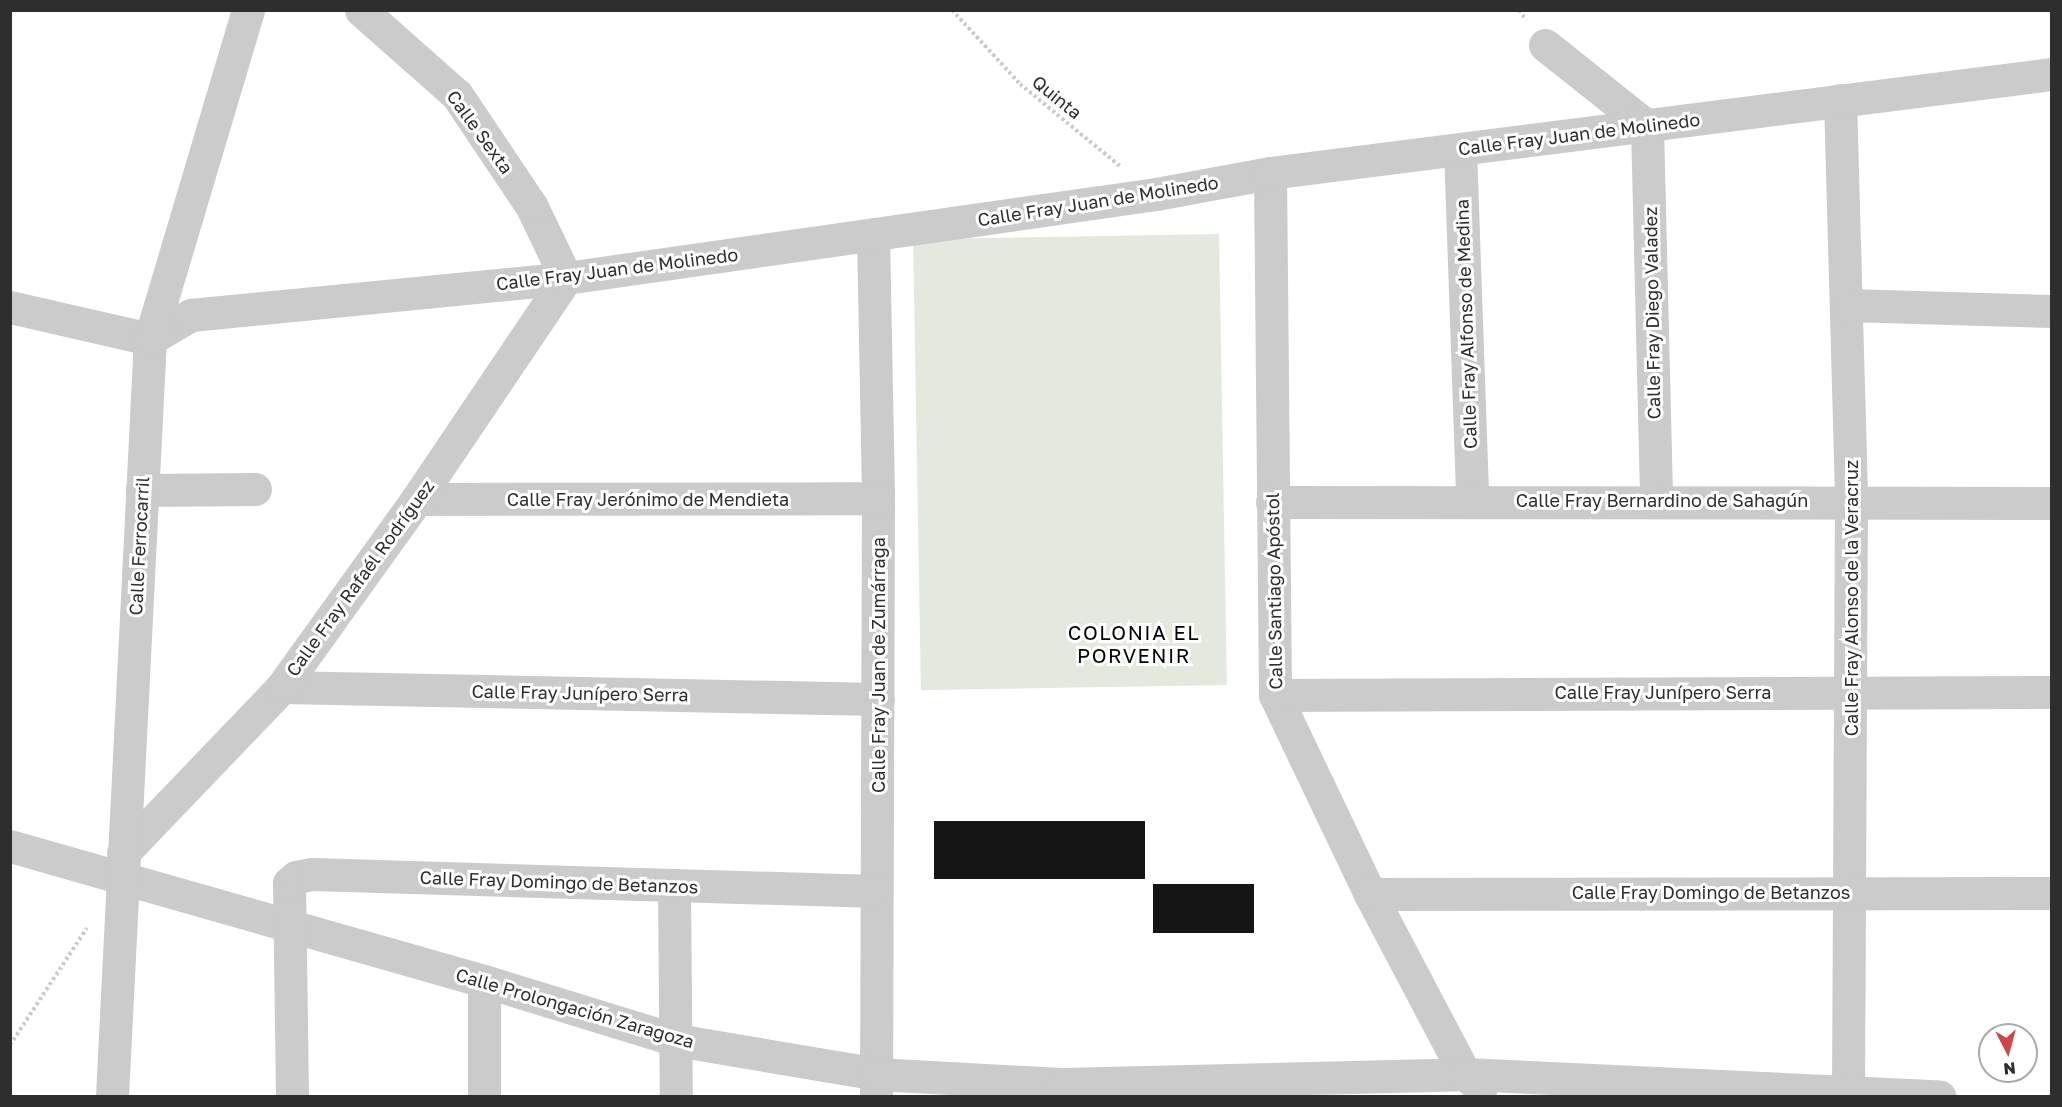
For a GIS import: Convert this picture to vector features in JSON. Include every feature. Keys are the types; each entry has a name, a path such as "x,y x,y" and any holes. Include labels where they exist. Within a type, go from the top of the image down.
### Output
{"street":[{"name":"Calle Ferrocarril","path":"112,1096 150,339 248,10"},
{"name":"Calle Sexta","path":"362,10 457,95 532,207 566,278"},
{"path":"1545,45 1647,126"},
{"name":"Calle Fray Juan de Molinedo","path":"150,339 191,315 566,278 1156,194 1270,173 2052,74"},
{"name":"Calle Fray Alonso de la Veracruz","path":"1840,100 1848,305 1851,500 1851,891 1848,1095"},
{"name":"Calle Fray Diego Valadez","path":"1647,126 1656,501"},
{"name":"Calle Fray Alfonso de Medina","path":"1460,149 1472,500"},
{"name":"Calle Santiago Apóstol","path":"1270,173 1275,695 1370,894 1466,1085 1492,1096"},
{"name":"Calle Fray Juan de Zumárraga","path":"873,234 878,498 876,1085"},
{"name":"Calle Fray Rafaél Rodríguez","path":"122,864 282,687 417,499 566,278"},
{"path":"1848,305 2052,311"},
{"path":"10,307 150,339"},
{"path":"142,490 255,489"},
{"name":"Calle Fray Jerónimo de Mendieta","path":"417,499 878,498"},
{"name":"Calle Fray Bernardino de Sahagún","path":"1272,502 1851,500 2052,503"},
{"name":"Calle Fray Junípero Serra","path":"282,687 878,699"},
{"name":"Calle Fray Junípero Serra","path":"1275,695 2052,692"},
{"name":"Calle Prolongación Zaragoza","path":"10,846 122,864 291,928 484,981 676,1040 876,1085 1062,1090 1466,1085 1939,1096"},
{"name":"Calle Fray Domingo de Betanzos","path":"291,928 289,883 296,877 312,874 876,891"},
{"path":"674,886 676,1096"},
{"name":"Calle Fray Domingo de Betanzos","path":"1370,894 1851,891 2052,893"},
{"path":"291,928 292,1096"},
{"path":"484,981 484,1096"}],"path":[{"name":"Quinta","path":"952,10 1020,84 1156,194"},
{"path":"10,1045 89,926"}],"shaded area":[{"path":"1219,234 1227,685 921,690 913,239"}],"building":[{"path":"934,821 1145,821 1145,879 934,879"},
{"path":"1153,884 1254,884 1254,933 1153,933"}],"district":[{"name":"COLONIA EL PORVENIR","path":"1134,644"}]}
